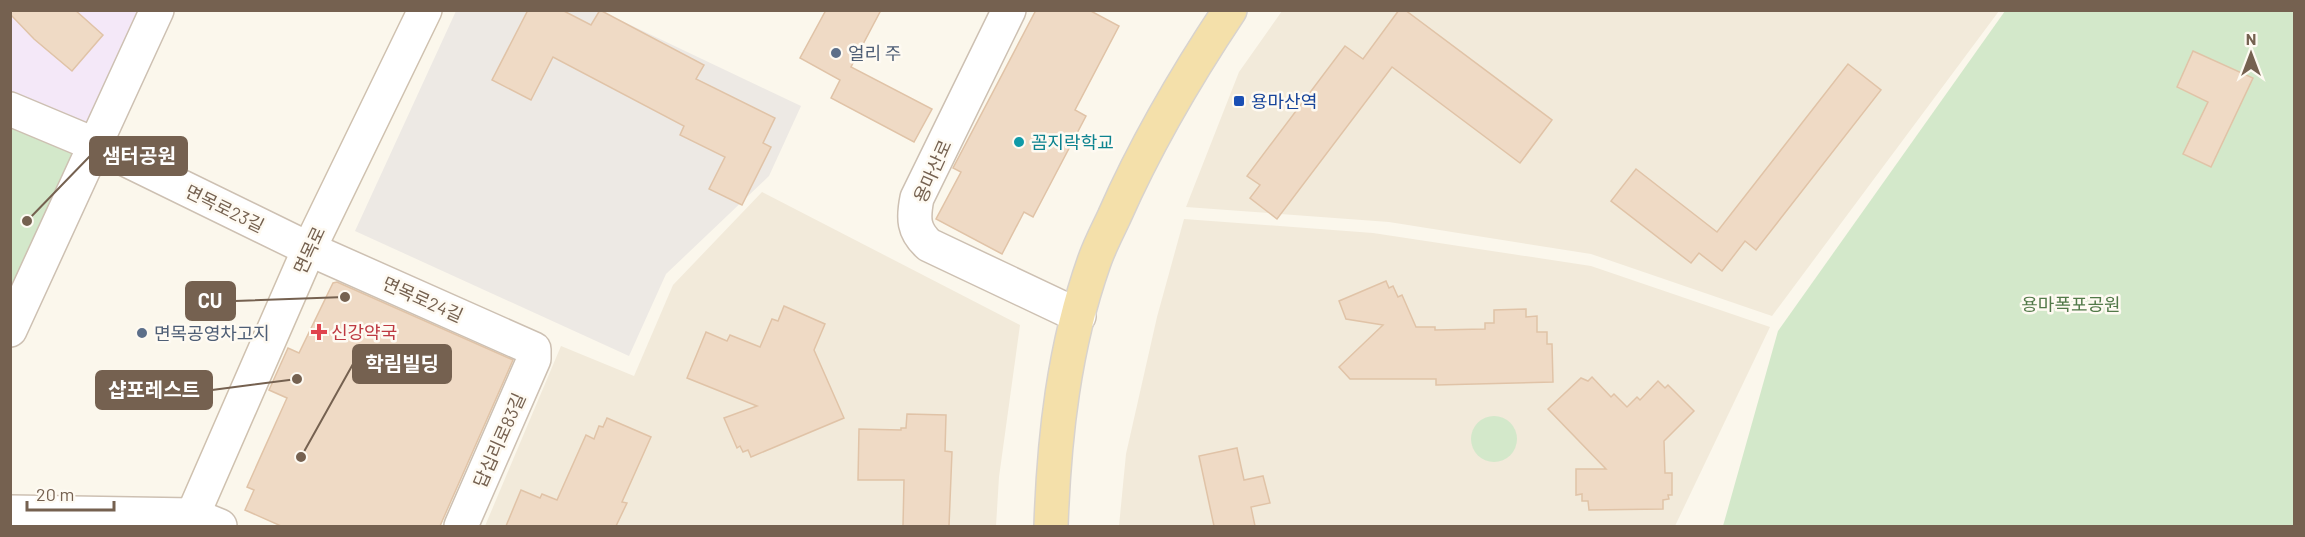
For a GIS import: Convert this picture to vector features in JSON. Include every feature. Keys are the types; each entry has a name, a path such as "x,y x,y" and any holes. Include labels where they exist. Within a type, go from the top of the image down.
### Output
{"main road":[{"path":"1051,526 1053,466 1061,399 1079,316 1094,262 1124,194 1190,70 1230,10"}],"street":[{"path":"10,330 157,10"},
{"name":"면목로","path":"200,522 309,249 425,10"},
{"name":"용마산로","path":"1009,10 917,198 913,221 921,239 929,245 1079,316"},
{"name":"면목로23길","path":"10,109 96,145 309,249"},
{"name":"면목로24길","path":"309,249 531,347 535,352"},
{"name":"답십리로83길","path":"461,526 534,359 535,352"},
{"path":"12,516 200,522"}],"shaded area":[{"path":"10,11 140,11 87,126 11,94"},
{"path":"456,11 601,11 801,106 769,176 666,274 629,356 355,231"},
{"path":"1282,11 1999,11 1772,316 1591,254 1389,222 1186,207 1239,72"},
{"path":"762,192 1020,325 999,477 996,526 485,526 561,346 634,376 673,285"},
{"path":"1184,219 1373,233 1591,266 1770,327 1675,526 1119,526 1126,454 1157,317"}],"green space":[{"name":"용마폭포공원","path":"2005,11 2294,11 2294,526 1723,526 1778,331"},
{"path":"11,121 76,149 11,293"},
{"path":"1499,416 1511,422 1516,430 1516,448 1511,456 1503,461 1489,462 1477,456 1472,448 1471,434 1477,422 1485,417"}],"building":[{"path":"10,10 75,10 103,35 72,71 34,39 10,14"},
{"path":"528,10 562,10 591,25 600,10 704,65 696,79 775,118 763,143 771,147 742,205 709,189 725,157 680,135 684,126 553,57 531,100 492,80"},
{"path":"826,10 881,10 851,67 932,109 914,142 831,98 840,80 800,58"},
{"name":"꼼지락학교","path":"1036,10 1089,10 1119,26 1075,110 1086,116 1033,217 1024,212 1002,254 936,219 961,172 953,168"},
{"path":"1399,10 1405,10 1552,120 1520,163 1392,67 1277,219 1250,198 1260,185 1247,176 1345,46 1363,59"},
{"path":"2193,51 2253,78 2211,167 2183,154 2208,102 2177,87"},
{"path":"1848,64 1881,90 1756,250 1745,241 1722,271 1699,253 1691,263 1611,201 1636,169 1717,232"},
{"path":"1386,281 1389,288 1393,286 1398,297 1402,295 1416,327 1435,327 1435,330 1485,329 1485,323 1494,323 1494,310 1526,309 1526,317 1537,316 1537,332 1547,332 1547,344 1552,344 1553,382 1436,385 1436,379 1350,379 1339,367 1383,325 1346,319 1339,301"},
{"path":"337,282 513,360 440,526 281,526 245,510 254,490 247,487 287,398 269,390 288,348 299,353 333,283"},
{"path":"784,306 825,324 814,350 844,418 751,457 748,450 743,452 740,446 737,448 724,418 757,406 687,378 706,332 727,341 730,335 760,347 772,319 778,321"},
{"path":"1592,377 1611,397 1614,394 1627,407 1637,397 1640,400 1658,381 1665,388 1668,385 1694,411 1664,441 1665,473 1672,473 1672,495 1668,495 1669,499 1663,500 1663,509 1589,510 1588,501 1582,501 1582,494 1576,495 1576,469 1606,469 1548,409 1581,378 1588,381"},
{"path":"907,414 946,415 945,451 952,452 949,526 903,526 904,480 858,480 859,429 901,430 901,428 906,428"},
{"path":"607,418 651,437 622,502 627,503 616,526 506,526 521,490 540,498 542,494 557,500 586,435 594,439 599,426 603,427"},
{"path":"1237,448 1244,480 1263,476 1270,503 1251,507 1255,526 1214,526 1199,456"}],"place":[{"name":"얼리 주","path":"836,53"},
{"name":"용마산역","path":"1239,101"},
{"name":"꼼지락학교","path":"1019,142"},
{"name":"샘터공원","path":"27,221"},
{"name":"CU","path":"345,297"},
{"name":"신강약국","path":"319,332"},
{"name":"면목공영차고지","path":"142,333"},
{"name":"샵포레스트","path":"297,379"},
{"name":"학림빌딩","path":"301,457"}]}
